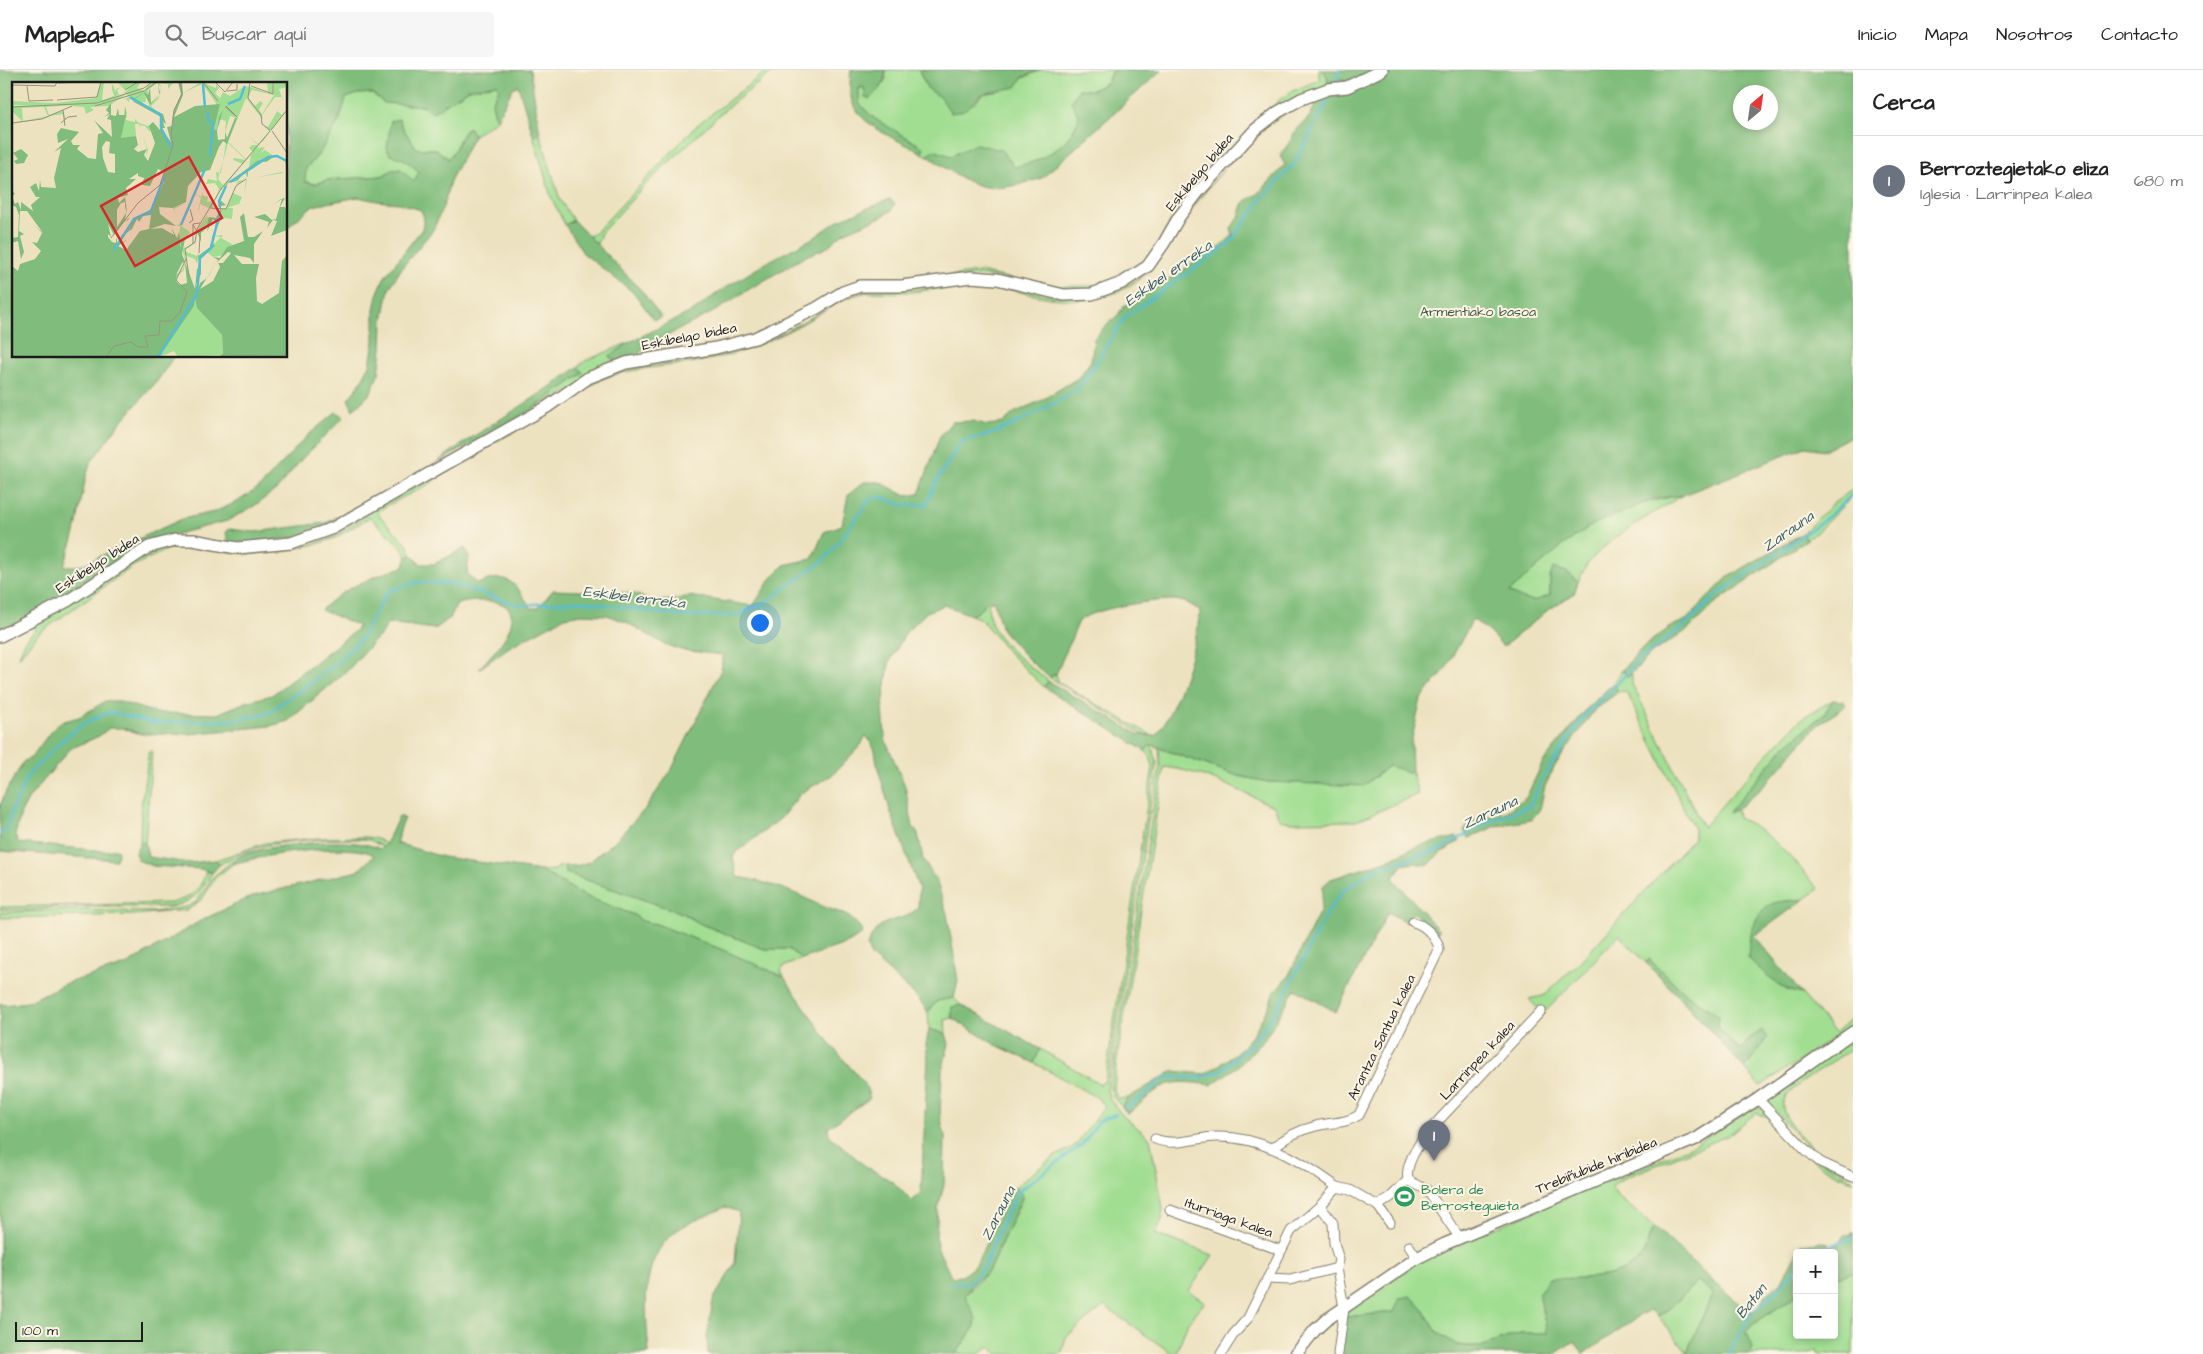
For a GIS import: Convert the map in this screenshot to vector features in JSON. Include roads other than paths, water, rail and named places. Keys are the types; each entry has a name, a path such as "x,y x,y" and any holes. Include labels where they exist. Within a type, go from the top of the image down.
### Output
{"street":[{"name":"Eskibelgo bidea","path":"0,636 69,600 149,547 175,540 193,540 237,548 273,545 291,543 325,531 547,407 588,378 626,363 716,348 755,338 817,308 843,292 860,286 902,286 971,278 998,279 1064,295 1092,294 1122,283 1148,266 1194,197 1255,130 1278,112 1301,99 1328,89 1347,86 1382,70"},
{"name":"Arantza Santua kalea","path":"1273,1148 1284,1138 1315,1126 1351,1120 1358,1115 1439,950 1438,942 1422,924 1414,922"},
{"name":"Larrinpea kalea","path":"1408,1180 1407,1172 1417,1148 1425,1135 1541,1011"},
{"name":"Trebiñubide hiribidea","path":"1296,1354 1315,1330 1418,1258 1459,1237 1679,1148 1713,1129 1758,1099 1853,1032"},
{"path":"1758,1099 1820,1162 1853,1177"},
{"path":"1155,1139 1166,1144 1216,1137 1246,1140 1273,1148 1337,1187 1350,1190 1378,1206 1390,1224"},
{"path":"1378,1206 1392,1196 1408,1180 1427,1190 1459,1237"},
{"path":"1222,1354 1233,1335 1248,1318 1291,1230 1320,1206 1337,1187"},
{"path":"1320,1206 1333,1223 1334,1243 1339,1260 1337,1268 1344,1308 1338,1354"},
{"name":"Iturriaga kalea","path":"1170,1210 1280,1250"},
{"path":"1408,1246 1418,1258"},
{"path":"1267,1279 1290,1280 1337,1268"}],"waterway":[{"name":"Eskibel erreka","path":"1335,84 1340,70"},
{"name":"Eskibel erreka","path":"0,834 6,830 13,807 29,774 59,743 81,725 110,712 153,723 235,720 267,714 332,667 360,640 388,591 418,582 454,584 519,605 581,601 678,616 737,615 766,602 823,561 840,541 869,500 882,497 901,505 926,505 937,480 962,441 992,434 1023,420 1075,392 1125,317 1229,244 1263,197 1294,165 1333,91"},
{"name":"Zarauna","path":"1126,1109 1167,1077 1197,1078 1219,1072 1251,1045 1278,1008 1327,913 1343,890 1374,870 1441,849 1488,822 1530,806 1542,779 1585,715 1612,690 1638,660 1683,627 1717,595 1823,521 1853,494"},
{"name":"Zarauna","path":"950,1285 971,1282 984,1267 1004,1218 1021,1189 1082,1145 1099,1121 1116,1114"},
{"name":"Batan","path":"1818,1249 1853,1239"},
{"name":"Batan","path":"1729,1354 1751,1314 1782,1286 1793,1272"}],"place":[{"name":"Berroztegietako eliza","path":"1434,1161"},
{"name":"Bolera de Berrosteguieta","path":"1405,1197"}],"park label":[{"name":"Armentiako basoa","path":"1478,311"}]}
